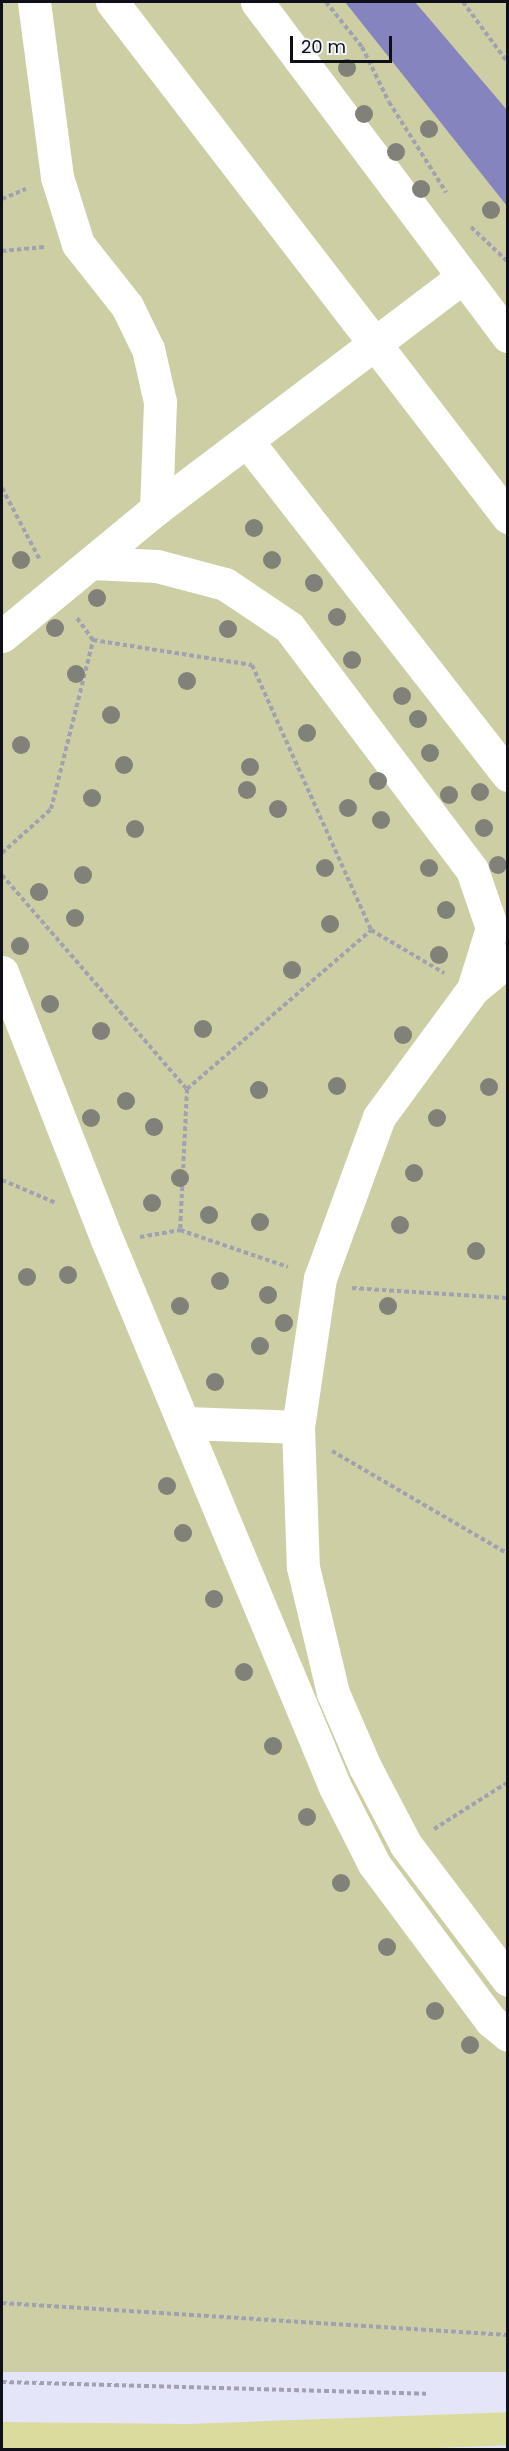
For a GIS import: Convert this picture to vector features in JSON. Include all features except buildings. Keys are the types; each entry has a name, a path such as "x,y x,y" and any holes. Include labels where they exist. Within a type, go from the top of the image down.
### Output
{"main road":[{"path":"188,2440 507,2428"},
{"path":"2,2438 188,2440 410,2450"}],"street":[{"path":"34,2 57,177 78,244 126,306 148,349 160,402 156,509"},
{"path":"112,2 507,517"},
{"path":"257,2 507,336"},
{"path":"2,636 156,509 463,277"},
{"path":"247,441 507,775"},
{"path":"91,563 157,566 225,584 289,627 472,870 492,927 473,989"},
{"path":"507,960 473,989 379,1117 320,1278 298,1427 303,1568 333,1693 365,1767 406,1845 507,1980"},
{"path":"2,972 108,1242 186,1423 296,1699 374,1864 491,2021 507,2035"},
{"path":"186,1423 298,1427"}],"path":[{"path":"326,2 362,47 388,102 450,199"},
{"path":"463,2 507,63"},
{"path":"462,218 507,262"},
{"path":"2,251 78,244"},
{"path":"2,488 57,591 93,640 252,665 371,930 473,989"},
{"path":"2,853 51,809 93,640"},
{"path":"2,875 187,1089 180,1230"},
{"path":"187,1089 371,930"},
{"path":"2,1180 66,1207"},
{"path":"108,1242 180,1230 363,1292 507,1298"},
{"path":"298,1427 507,1554"},
{"path":"430,1831 507,1782"},
{"path":"2,2303 507,2335"},
{"path":"2,2382 439,2395"}],"green space":[{"path":"2,2 507,2 507,2372 2,2372"}],"water":[{"path":"345,2 415,2 507,110 507,206"}]}
